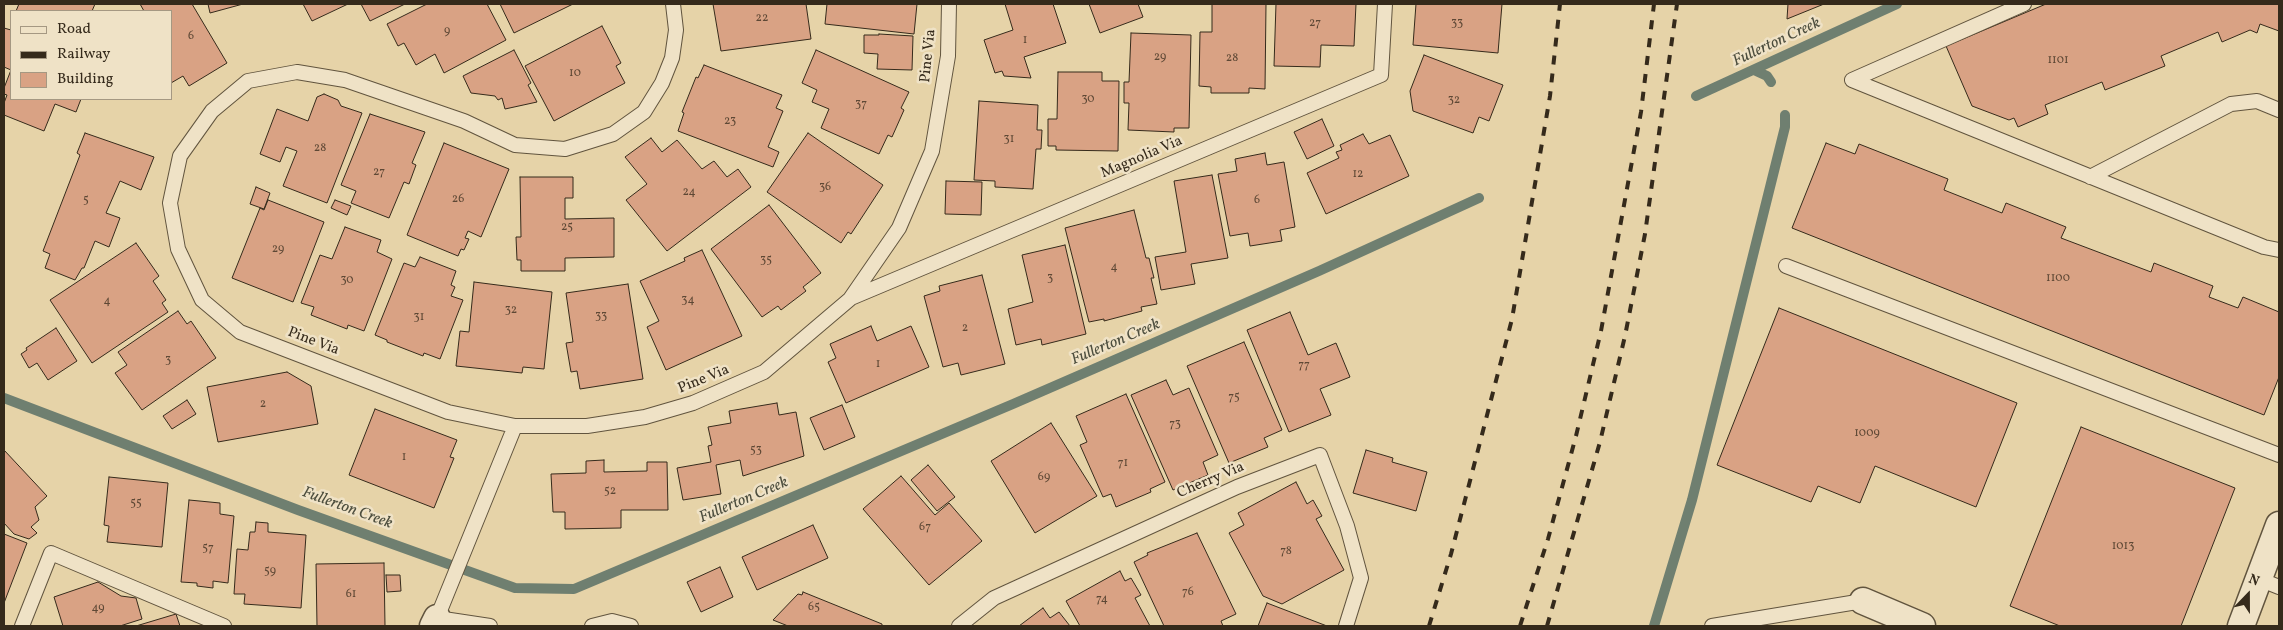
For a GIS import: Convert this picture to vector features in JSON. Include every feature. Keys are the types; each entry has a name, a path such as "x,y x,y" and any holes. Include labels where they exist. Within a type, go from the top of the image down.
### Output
{"street":[{"path":"2241,626 2269,583 2279,525"},
{"path":"1863,600 1922,626"}],"lane":[{"name":"Pine Via","path":"673,4 676,30 672,58 662,83 644,112 613,134 565,149 515,145 464,121 345,80 297,72 248,81 212,111 180,156 170,203 178,249 202,300 240,332 448,412 514,426 587,426 645,417 694,403 764,372 850,299 899,228 932,151 948,56 949,4"},
{"name":"Magnolia Via","path":"850,299 1381,75 1385,4"},
{"path":"2024,4 1852,80 2264,248 2279,250"},
{"path":"2090,177 2231,104 2257,101 2279,110"},
{"path":"1786,266 2279,456"},
{"path":"490,626 435,622 514,426"},
{"name":"Cherry Via","path":"959,626 994,598 1237,487 1320,455 1347,526 1361,578 1346,626"},
{"path":"22,626 51,553 224,626"},
{"path":"1712,626 1863,600"},
{"path":"592,626 612,621 631,626"}],"building":[{"path":"19,4 95,4 92,10 16,10"},
{"path":"140,4 192,4 227,63 189,86 183,76 172,82 172,10 143,10"},
{"path":"208,4 243,4 210,13"},
{"path":"303,4 348,4 312,21"},
{"path":"361,4 405,4 370,21"},
{"path":"427,4 487,4 506,40 444,73 435,54 416,65 404,43 398,46 387,24"},
{"path":"500,4 573,4 514,33"},
{"path":"713,4 806,4 811,39 721,51"},
{"path":"827,4 917,4 914,34 825,24"},
{"path":"1005,4 1053,4 1066,43 1024,57 1031,78 1004,76 1002,71 995,73 984,40 1013,30"},
{"path":"1089,4 1138,4 1143,17 1100,33"},
{"path":"1212,4 1266,4 1265,89 1249,88 1249,93 1211,93 1211,87 1199,86 1200,32 1212,32"},
{"path":"1276,4 1356,4 1354,46 1321,45 1320,67 1274,66"},
{"path":"1416,4 1502,4 1498,53 1413,45"},
{"path":"1788,4 1824,4 1787,19"},
{"path":"2046,4 2279,4 2279,31 2260,24 2257,33 2250,30 2222,42 2218,32 2161,56 2165,66 2105,90 2102,82 2045,105 2048,114 2018,127 2014,118 2009,120 1972,106 1946,46"},
{"path":"602,26 621,63 616,66 625,83 554,121 525,66"},
{"path":"4,28 10,30 10,70 4,67"},
{"path":"1131,33 1191,35 1189,128 1174,128 1174,132 1128,130 1129,103 1124,103 1124,82 1129,82"},
{"path":"864,35 913,36 912,70 877,69 878,54 864,53"},
{"path":"514,50 531,83 528,85 537,102 505,109 502,98 498,100 495,96 471,93 463,76"},
{"path":"816,50 909,92 901,108 904,110 892,137 888,135 879,154 821,128 829,109 812,102 817,90 802,83"},
{"path":"1424,55 1503,85 1489,121 1479,117 1473,133 1413,111 1410,91"},
{"path":"704,65 782,95 776,108 783,111 768,147 779,152 773,167 678,131 684,113 682,112 696,77 698,78"},
{"path":"1058,72 1102,72 1102,81 1119,81 1118,151 1056,150 1056,146 1048,146 1048,119 1057,119"},
{"path":"10,73 10,100 81,100 76,112 55,104 44,131 4,115 4,103 7,95 4,94 4,88"},
{"path":"324,94 338,100 341,106 362,113 327,203 283,186 297,151 286,147 280,162 260,154 277,109 308,121 317,97"},
{"path":"979,101 1038,105 1037,130 1042,130 1041,149 1036,149 1033,189 995,187 995,181 974,180"},
{"path":"370,114 425,132 412,163 416,165 409,184 404,182 389,218 351,203 356,191 341,185"},
{"path":"1322,119 1334,146 1307,159 1294,132"},
{"path":"85,133 154,157 141,190 120,181 106,213 120,218 109,247 95,241 84,268 82,268 75,280 45,268 50,254 43,251 80,155 77,153"},
{"path":"808,133 883,185 851,234 848,232 841,243 767,192"},
{"path":"1363,134 1369,144 1390,135 1409,176 1326,214 1307,173 1339,158 1336,152 1342,150 1340,145"},
{"path":"651,138 662,152 677,140 702,169 714,161 727,177 738,169 751,187 667,251 626,200 647,184 625,157"},
{"path":"444,143 509,169 481,237 468,231 465,238 469,239 464,250 461,249 458,256 407,235"},
{"path":"1826,143 1855,154 1859,144 1948,179 1944,190 2002,213 2006,203 2066,227 2061,238 2151,272 2154,263 2213,286 2209,297 2238,308 2243,297 2279,312 2279,377 2264,415 1792,228"},
{"path":"1265,153 1267,165 1284,162 1295,227 1280,230 1282,241 1250,246 1248,233 1230,236 1218,174 1237,171 1235,159"},
{"path":"1212,175 1228,258 1191,264 1195,284 1161,290 1155,257 1186,252 1174,181"},
{"path":"520,177 573,177 573,198 565,198 565,219 614,218 614,257 565,258 565,271 521,271 521,260 517,260 516,237 521,237"},
{"path":"946,181 982,182 981,215 945,214"},
{"path":"256,187 270,193 264,209 250,204"},
{"path":"268,200 324,222 293,302 232,278 260,208 264,210"},
{"path":"335,200 351,206 347,215 331,208"},
{"path":"769,205 821,273 803,287 806,291 781,310 778,306 762,317 711,249"},
{"path":"1134,210 1146,258 1149,258 1154,278 1151,278 1157,304 1141,307 1142,311 1104,321 1104,319 1089,322 1065,228"},
{"path":"345,227 381,240 377,252 392,259 364,331 348,325 347,329 311,315 314,307 301,303 320,255 332,259"},
{"path":"136,243 159,276 153,281 166,300 162,303 168,312 92,363 50,300"},
{"path":"1065,245 1086,334 1042,345 1041,339 1016,345 1008,309 1033,302 1022,255"},
{"path":"702,250 742,336 666,370 647,327 659,321 640,281 685,261 684,258"},
{"path":"420,257 456,271 451,285 455,287 451,296 463,300 440,359 424,353 423,356 387,342 387,340 375,335 404,263 415,267"},
{"path":"982,275 1005,364 961,375 958,363 943,367 924,296 940,291 939,286"},
{"path":"474,282 552,292 544,369 523,367 522,373 456,366 460,331 469,332"},
{"path":"628,284 643,379 580,389 577,371 571,372 566,343 573,342 566,293"},
{"path":"1779,308 2017,403 1976,507 1875,466 1860,503 1818,486 1811,502 1717,465"},
{"path":"178,311 187,324 191,321 216,358 142,410 115,373 127,365 118,352"},
{"path":"1290,312 1308,355 1336,343 1350,377 1320,389 1331,415 1289,432 1247,330"},
{"path":"871,326 877,341 911,326 929,367 846,403 828,362 836,358 830,344"},
{"path":"56,328 77,361 48,380 37,363 29,368 21,354 27,350 26,348"},
{"path":"1244,342 1282,430 1264,438 1268,447 1229,463 1187,366"},
{"path":"287,372 311,386 318,424 218,442 207,387"},
{"path":"1166,380 1173,395 1189,388 1218,455 1203,462 1208,475 1173,490 1131,395"},
{"path":"1126,394 1165,482 1150,489 1151,492 1116,507 1111,494 1103,497 1080,445 1087,442 1076,416"},
{"path":"187,400 196,414 172,429 163,416"},
{"path":"777,403 779,415 796,412 804,456 743,476 740,460 716,465 721,494 683,500 677,468 711,462 708,446 712,445 708,427 731,423 729,411"},
{"path":"842,405 855,437 824,450 810,418"},
{"path":"375,409 457,440 450,457 454,458 434,508 349,475"},
{"path":"1051,423 1097,496 1035,533 991,461"},
{"path":"2081,427 2235,488 2181,626 2060,626 2010,606"},
{"path":"4,450 47,496 35,507 39,520 31,527 37,533 29,539 14,534 4,523"},
{"path":"1366,450 1393,458 1392,462 1427,472 1416,511 1353,493"},
{"path":"604,460 604,472 647,471 647,462 667,462 668,510 621,510 621,528 565,529 565,512 553,512 551,474 586,473 586,461"},
{"path":"928,465 955,497 937,511 911,480"},
{"path":"901,476 935,515 949,503 982,541 929,585 863,509"},
{"path":"109,477 168,483 162,547 107,542 109,526 104,525"},
{"path":"1296,482 1307,504 1313,500 1322,516 1316,519 1344,570 1282,604 1263,596 1229,533 1244,525 1238,513"},
{"path":"189,500 220,503 220,514 234,516 228,583 213,581 213,588 197,586 197,583 181,582"},
{"path":"256,522 268,523 268,532 306,535 301,608 244,604 245,594 234,594 237,549 248,550 250,532 255,532"},
{"path":"813,525 828,558 757,590 742,557"},
{"path":"1197,533 1236,614 1221,621 1223,626 1164,626 1134,562 1148,555 1147,553"},
{"path":"4,534 27,543 4,603"},
{"path":"384,563 385,626 317,626 316,564"},
{"path":"720,567 733,597 701,612 687,582"},
{"path":"1120,571 1125,581 1131,578 1141,595 1135,598 1150,626 1080,626 1066,601"},
{"path":"386,575 400,575 401,591 387,592"},
{"path":"98,582 121,596 136,598 142,619 120,626 63,626 54,597"},
{"path":"803,592 882,624 882,626 788,626 773,620 798,594 802,595"},
{"path":"1267,603 1327,626 1258,626"},
{"path":"1043,608 1050,618 1059,612 1070,626 1019,626"},
{"path":"176,614 180,626 136,626"}],"waterway":[{"name":"Fullerton Creek","path":"1696,96 1897,4"},
{"path":"1754,70 1767,76 1771,82"},
{"path":"1654,626 1692,500 1785,127 1785,115"},
{"name":"Fullerton Creek","path":"4,398 298,510 515,588 574,589 1013,404 1319,271 1479,198"}],"railway":[{"path":"1429,626 1451,554 1512,319 1550,96 1560,4"},
{"path":"1520,626 1548,539 1576,436 1601,331 1641,112 1654,4"},
{"path":"1547,626 1600,442 1625,336 1645,234 1677,4"}]}
